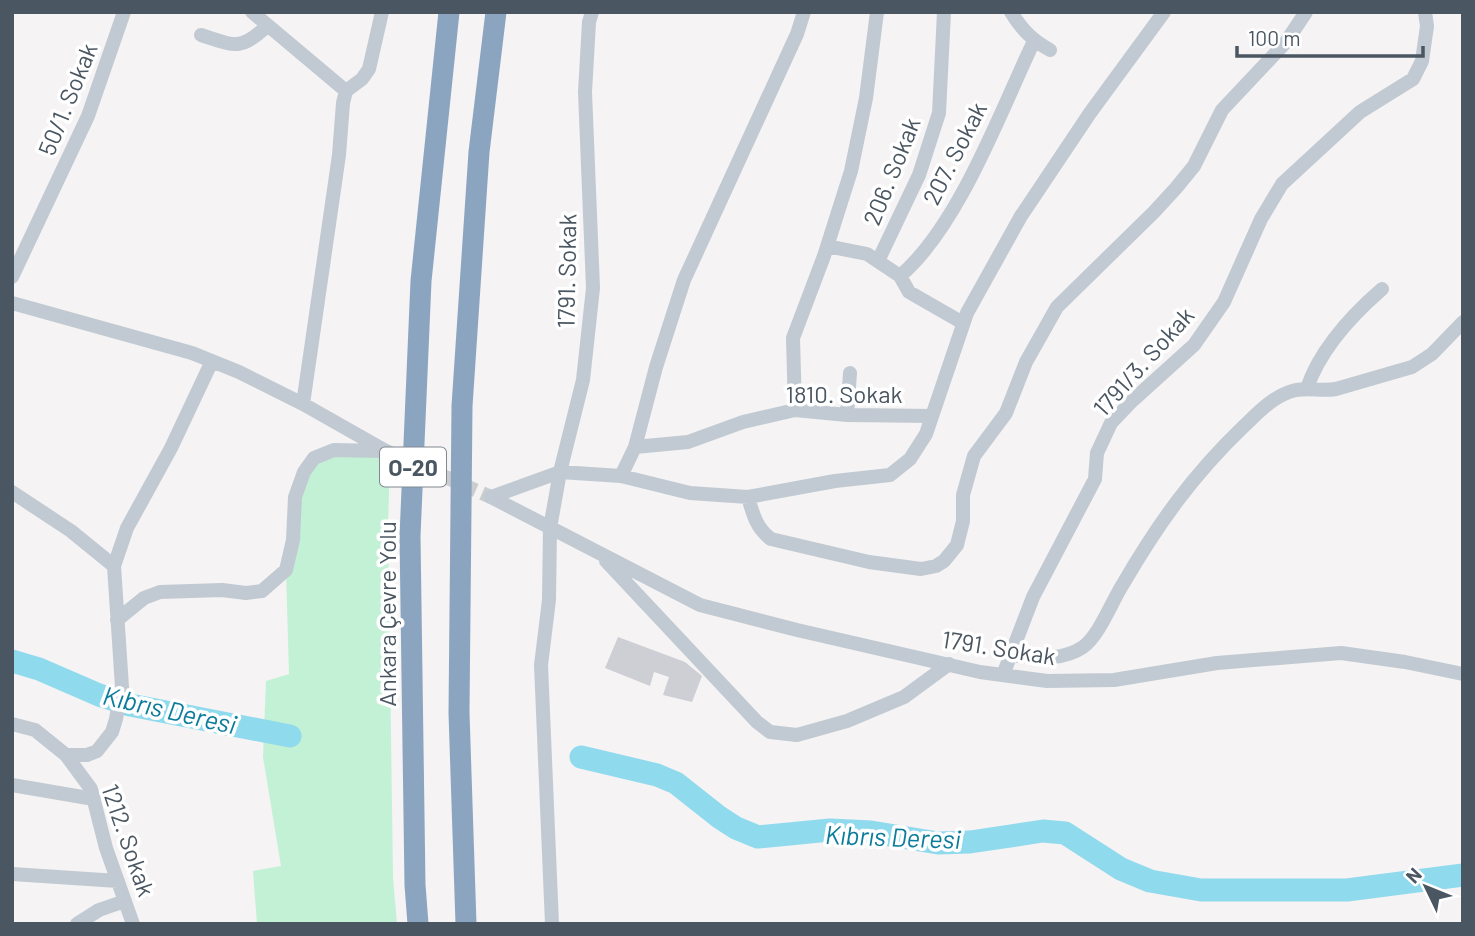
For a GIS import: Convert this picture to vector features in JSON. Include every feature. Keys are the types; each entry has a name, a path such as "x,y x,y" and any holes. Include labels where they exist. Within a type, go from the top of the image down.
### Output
{"highway":[{"name":"Ankara Çevre Yolu","path":"418,924 415,885 410,536 421,281 449,12"},
{"name":"O-20","path":"466,924 459,713 462,406 479,152 496,12"}],"street":[{"name":"50/1. Sokak","path":"12,277 88,116 124,12"},
{"path":"252,12 346,91"},
{"path":"303,404 346,91 362,79 369,69 382,12"},
{"name":"1791. Sokak","path":"550,528 560,472 583,380 593,288 585,92 589,22 592,12"},
{"path":"621,476 635,447 656,367 684,280 792,46 804,12"},
{"path":"795,410 793,338 851,171 866,98 877,12"},
{"name":"206. Sokak","path":"878,261 919,175 939,113 944,12"},
{"path":"1011,12 1024,32 1050,50"},
{"path":"560,472 621,476 690,493 748,497 835,481 890,475 910,459 926,434 963,323 1021,216 1164,12"},
{"path":"748,497 756,524 761,532 771,539 895,566 921,569 944,561 957,545 964,521 963,495 974,456 1006,413 1026,362 1057,307 1176,188 1194,166 1222,110 1286,42 1306,12"},
{"name":"1791/3. Sokak","path":"1003,675 1033,597 1095,479 1097,453 1111,423 1194,345 1224,302 1261,219 1282,184 1360,112 1413,79 1422,61 1427,26 1425,12"},
{"path":"201,35 239,44 252,41 267,26"},
{"name":"207. Sokak","path":"900,276 915,263 937,234 970,177 1034,41"},
{"path":"827,246 867,254 900,276 909,292 963,323"},
{"path":"1307,388 1316,367 1338,336 1356,313 1382,289"},
{"path":"12,303 192,353 303,404 386,451 334,450 314,458 304,472 295,497 293,540 286,570 262,591 160,592 144,598 117,620"},
{"path":"1010,655 1057,657 1073,652 1092,640 1150,537 1197,474 1265,406 1283,395 1307,388 1323,391 1336,389 1412,367 1432,354 1463,323"},
{"path":"66,755 86,755 97,751 111,732 116,719 122,687 114,566 135,511 171,448 212,361"},
{"path":"847,415 850,373"},
{"name":"1810. Sokak","path":"635,447 688,442 744,422 795,410 847,415 931,416"},
{"name":"1791. Sokak","path":"560,472 491,497 700,605 797,631 948,664 1047,681 1114,680 1217,663 1341,653 1463,674"},
{"path":"12,492 71,531 114,566"},
{"path":"550,528 549,600 541,665 552,924"},
{"path":"601,555 757,722 770,732 797,735 847,721 904,697 948,664"},
{"name":"1212. Sokak","path":"12,724 35,730 66,755 91,789 106,848 133,924"},
{"path":"12,785 94,799"},
{"path":"12,874 118,881"},
{"path":"77,924 99,911 125,901"}],"green space":[{"path":"334,450 390,460 388,527 393,878 397,924 257,924 253,871 281,866 263,757 266,681 289,674 286,570 304,472"}],"building":[{"path":"618,637 685,662 702,676 692,702 663,695 669,677 654,672 650,686 605,668"}],"waterway":[{"name":"Kıbrıs Deresi","path":"12,661 130,705 290,736"},
{"name":"Kıbrıs Deresi","path":"581,757 657,775 676,783 719,817 758,837 830,830 871,832 938,843 970,842 1043,831 1065,833 1121,869 1150,881 1201,890 1347,890 1463,875"}],"tunnel":[{"path":"386,451 491,497"}]}
